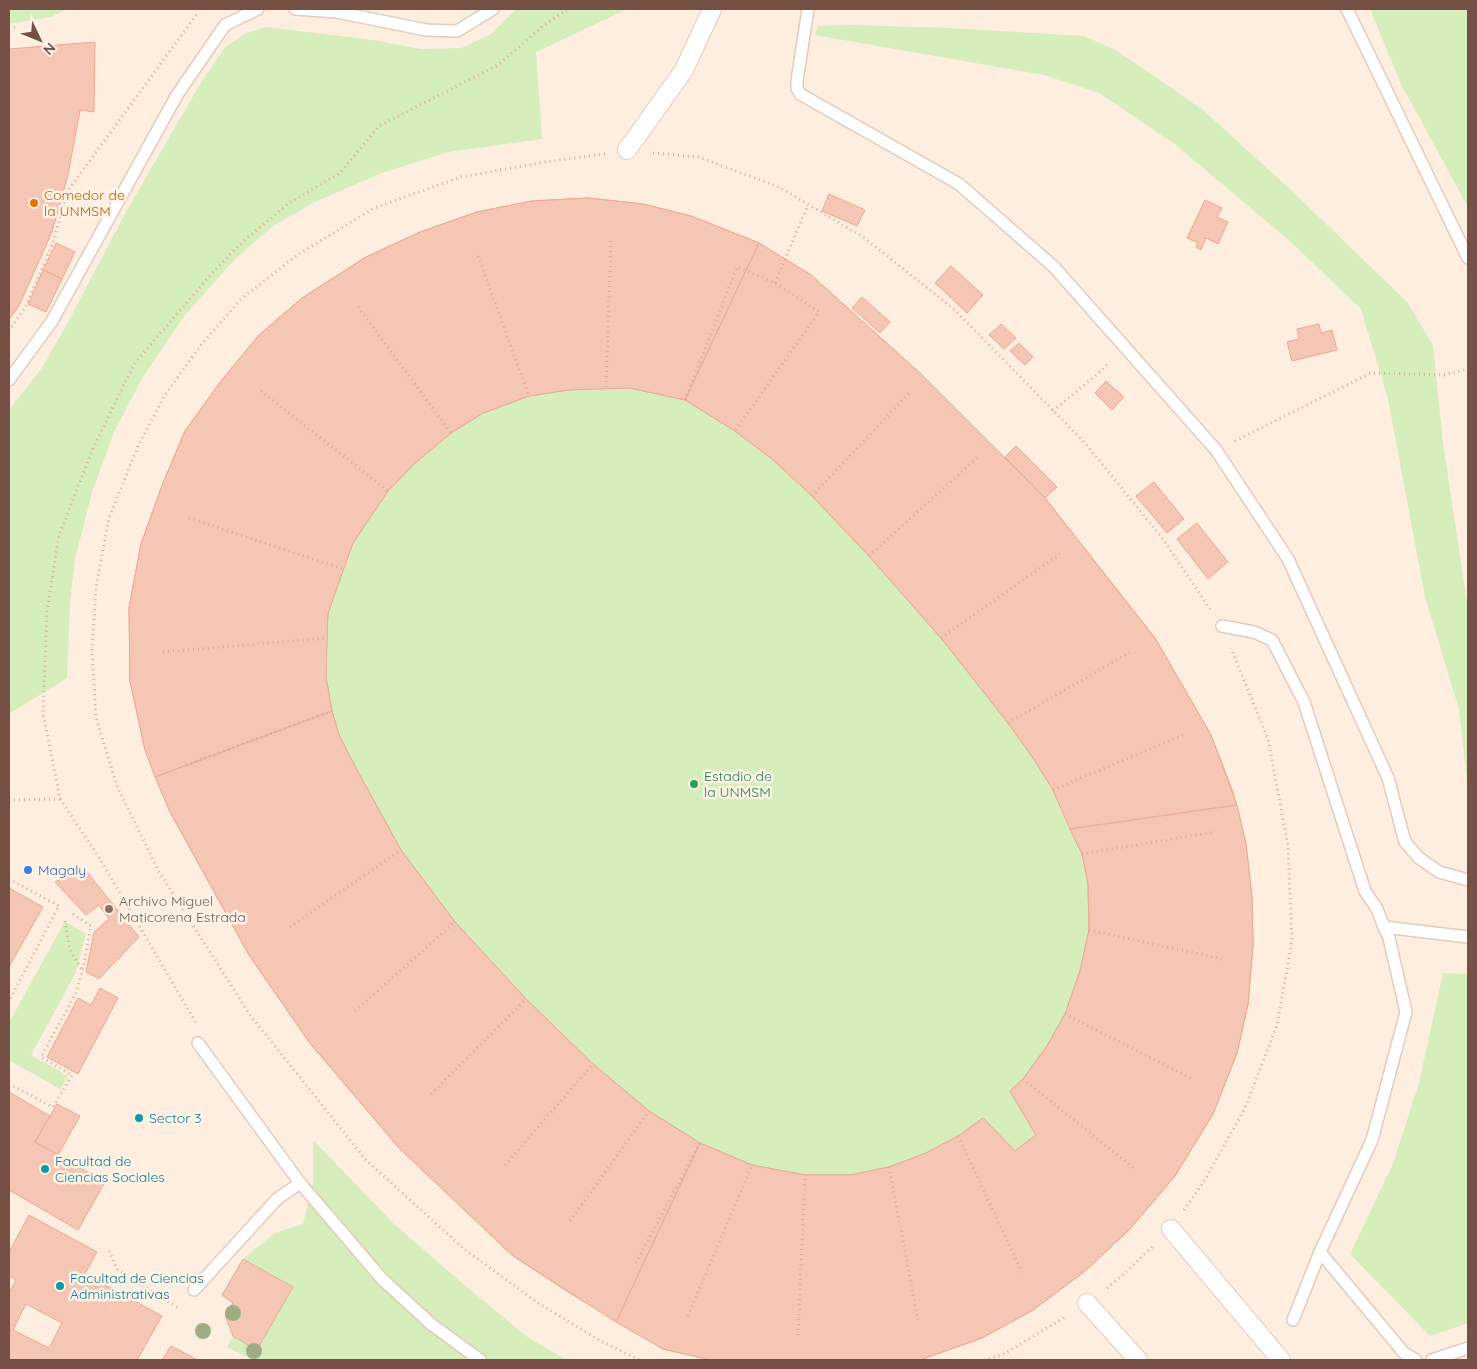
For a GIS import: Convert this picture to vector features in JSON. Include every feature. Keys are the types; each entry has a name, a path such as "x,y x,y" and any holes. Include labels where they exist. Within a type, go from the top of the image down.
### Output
{"street":[{"path":"627,150 684,70 712,9"},
{"path":"1171,1229 1281,1360"},
{"path":"1087,1303 1138,1360"}],"lane":[{"path":"9,380 52,321 182,88 225,25 258,9"},
{"path":"294,9 337,12 426,30 458,31 493,9"},
{"path":"808,9 797,81 797,88 800,94 959,184 1054,267 1216,450 1288,559 1388,778 1405,842 1419,858 1439,872 1468,880"},
{"path":"1347,9 1468,258"},
{"path":"1222,626 1254,632 1272,640 1304,702 1366,891 1377,908 1389,938 1406,1012 1372,1140 1320,1252 1293,1320"},
{"path":"1384,926 1468,938"},
{"path":"198,1042 300,1182 382,1280 431,1324 480,1360"},
{"path":"194,1290 277,1199 300,1182"},
{"path":"1320,1252 1404,1353 1416,1360"},
{"path":"1432,1360 1468,1348"}],"path":[{"path":"198,1042 199,1027 100,859 60,799 43,713 47,611 59,534 94,446 134,364 206,280 238,246 290,204 340,173 379,126 498,65 544,25 568,9"},
{"path":"9,331 26,306 54,240 67,192 197,14"},
{"path":"9,28 15,27"},
{"path":"640,1360 604,1343 538,1303 464,1249 366,1160 250,1015 159,872 118,786 96,718 92,652 96,587 109,518 138,446 164,395 200,346 241,299 296,256 374,208 461,177 627,150 698,157 779,187 808,204 863,237 955,310 1085,443 1163,539 1222,626 1268,739 1288,846 1292,941 1278,1025 1245,1108 1203,1182 1171,1229"},
{"path":"775,283 808,204"},
{"path":"606,387 611,240"},
{"path":"478,256 529,396"},
{"path":"685,400 737,267 775,283 819,312 736,430"},
{"path":"358,307 451,433"},
{"path":"1054,411 1102,370 1124,346"},
{"path":"1216,450 1371,373 1444,375 1468,369"},
{"path":"261,392 388,491"},
{"path":"812,496 910,392"},
{"path":"869,556 977,458"},
{"path":"189,518 343,569"},
{"path":"941,638 1060,554"},
{"path":"163,652 326,638"},
{"path":"1008,723 1132,651"},
{"path":"186,765 332,711"},
{"path":"1053,790 1183,735"},
{"path":"9,800 60,799"},
{"path":"1082,854 1214,832"},
{"path":"290,927 401,850"},
{"path":"9,879 59,906 9,1001"},
{"path":"9,1084 53,1107 72,1075 41,1057 77,991 91,926 70,912"},
{"path":"65,921 70,950 82,970"},
{"path":"355,1011 455,922"},
{"path":"1089,930 1222,959"},
{"path":"431,1094 526,999"},
{"path":"1065,1014 1192,1079"},
{"path":"505,1165 593,1064"},
{"path":"1024,1079 1136,1170"},
{"path":"570,1221 649,1111"},
{"path":"958,1136 1022,1272"},
{"path":"636,1263 700,1143"},
{"path":"688,1316 752,1165"},
{"path":"888,1167 918,1320"},
{"path":"798,1335 805,1175"},
{"path":"109,1252 117,1269 180,1309"}],"green space":[{"path":"9,9 67,9 51,17 9,24"},
{"path":"516,9 627,9 536,52 542,139 448,152 379,174 313,203 273,226 235,259 185,315 144,375 114,432 92,492 75,559 70,602 67,678 9,714 9,410 42,368 127,210 199,86 225,47 246,33 266,27 373,40 421,49 461,48 490,35"},
{"path":"1370,9 1468,9 1468,207 1401,84"},
{"path":"851,25 949,28 1084,36 1116,50 1203,110 1291,190 1407,302 1433,345 1443,443 1468,609 1468,790 1459,709 1425,597 1388,399 1361,309 1291,242 1176,145 1099,93 1044,75 815,35 818,26"},
{"name":"Estadio de la UNMSM","path":"588,198 643,204 691,216 759,243 811,275 921,374 1045,498 1155,638 1211,735 1233,792 1246,844 1252,897 1253,946 1248,1004 1213,1114 1175,1176 1129,1230 1085,1271 1033,1310 982,1338 920,1360 711,1360 663,1349 573,1295 513,1256 309,1042 249,955 170,812 145,750 130,681 129,608 141,544 163,483 185,431 221,381 259,335 302,298 366,257 420,232 477,212 532,201"},
{"path":"65,921 86,934 75,974 31,1055 68,1076 60,1089 9,1060 9,1023"},
{"path":"1443,973 1468,974 1468,1323 1430,1336 1350,1254 1393,1164 1419,1083"},
{"path":"313,1140 394,1224 469,1289 530,1339 567,1360 252,1360 227,1347 233,1336 257,1349 293,1287 243,1259 275,1233 303,1224 313,1182"}],"building":[{"name":"Comedor de la UNMSM","path":"95,42 94,112 80,110 68,175 52,232 19,306 9,320 9,49"},
{"path":"829,194 865,210 857,226 822,211"},
{"path":"588,198 643,204 691,216 759,243 811,275 921,374 1045,498 1155,638 1211,735 1233,792 1246,844 1252,897 1253,945 1248,1004 1237,1053 1213,1114 1175,1176 1129,1230 1085,1271 1033,1310 982,1338 920,1360 711,1360 663,1349 573,1295 513,1256 399,1148 309,1042 249,955 170,812 145,750 130,681 129,608 141,544 163,483 185,431 221,381 259,335 302,298 366,257 420,232 477,212 532,201","holes":["606,387 630,388 685,400 735,431 772,459 812,496 869,556 941,638 1008,723 1053,790 1082,854 1088,883 1089,930 1080,971 1065,1014 1047,1046 1023,1079 1010,1091 1036,1135 1015,1151 983,1118 958,1136 926,1153 889,1167 850,1175 805,1175 752,1165 700,1143 649,1111 593,1064 526,999 455,922 401,850 339,735 332,711 326,677 328,613 353,543 388,491 415,463 451,433 483,413 529,396 568,390"]},
{"path":"588,198 643,204 691,216 759,243 685,400 630,388 568,390 529,396 483,413 451,433 415,463 388,491 353,543 328,613 326,677 332,711 155,777 145,750 130,681 129,608 141,544 163,483 185,431 221,381 259,335 302,298 366,257 420,232 477,212 532,201"},
{"path":"1205,200 1222,208 1217,217 1228,222 1218,244 1206,238 1201,250 1196,247 1198,243 1187,238"},
{"path":"56,243 75,252 62,279 43,270"},
{"path":"759,243 811,275 921,374 1045,498 1155,638 1211,735 1237,805 1070,829 1053,790 1008,723 941,638 869,556 812,496 772,459 735,431 685,400"},
{"path":"951,266 983,295 967,313 935,283"},
{"path":"43,270 62,279 46,312 28,304"},
{"path":"862,297 890,322 880,333 852,308"},
{"path":"1001,324 1016,338 1004,349 989,335"},
{"path":"1319,324 1321,333 1332,330 1337,350 1292,361 1287,342 1299,339 1297,329"},
{"path":"1019,343 1033,357 1025,365 1010,351"},
{"path":"1106,381 1124,397 1112,410 1095,393"},
{"path":"1016,446 1057,487 1045,498 1005,457"},
{"path":"1154,482 1184,519 1167,533 1136,496"},
{"path":"1197,523 1228,562 1208,579 1177,539"},
{"path":"332,711 339,735 401,850 455,922 526,999 593,1064 649,1111 700,1143 616,1322 513,1256 399,1148 309,1042 249,955 170,812 155,777"},
{"path":"1237,805 1246,844 1252,897 1253,945 1248,1004 1237,1053 1213,1114 1175,1176 1129,1230 1085,1271 1033,1310 982,1338 920,1360 711,1360 663,1349 616,1322 700,1143 752,1165 805,1175 850,1175 889,1167 926,1153 958,1136 983,1118 1015,1151 1036,1135 1010,1091 1023,1079 1047,1046 1065,1014 1080,971 1089,930 1088,883 1082,854 1070,829"},
{"path":"84,868 139,937 99,979 86,972 94,932 109,919 99,905 86,915 55,882"},
{"path":"9,888 43,907 9,967"},
{"path":"100,988 118,998 78,1074 47,1057 78,998 91,1005"},
{"name":"Facultad de Ciencias Sociales","path":"9,1092 50,1116 35,1142 105,1182 78,1230 9,1190"},
{"path":"57,1104 80,1116 58,1155 35,1142"},
{"name":"Facultad de Ciencias Administrativas","path":"29,1215 97,1252 85,1274 162,1316 137,1360 9,1360 9,1293 16,1280 9,1276 9,1252","holes":["26,1304 62,1323 49,1348 13,1330"]},
{"path":"243,1259 293,1287 257,1350 233,1336 225,1315 233,1303 222,1295"},
{"path":"171,1346 198,1360 162,1360"}],"place":[{"name":"Comedor de la UNMSM","path":"34,203"},
{"name":"Estadio de la UNMSM","path":"694,784"},
{"name":"Magaly","path":"28,870"},
{"name":"Archivo Miguel Maticorena Estrada","path":"109,909"},
{"name":"Sector 3","path":"139,1118"},
{"name":"Facultad de Ciencias Sociales","path":"45,1169"},
{"name":"Facultad de Ciencias Administrativas","path":"60,1286"}]}
